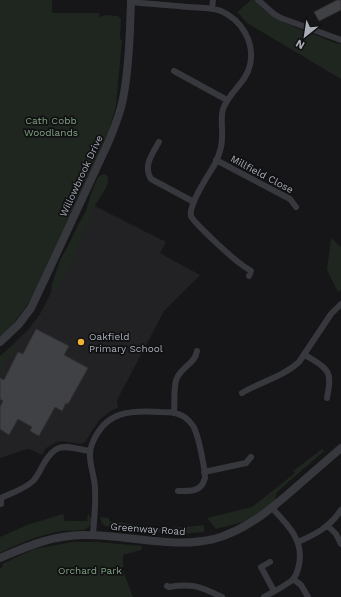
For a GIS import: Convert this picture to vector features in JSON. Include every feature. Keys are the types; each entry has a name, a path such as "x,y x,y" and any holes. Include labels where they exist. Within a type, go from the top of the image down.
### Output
{"street":[{"path":"212,9 213,0"},
{"path":"258,0 274,14 314,31 341,40"},
{"path":"131,1 220,11 236,21 247,37 251,60 248,71 242,83 227,100 221,115 221,148 194,202 190,214 193,219 240,264 251,270 249,276"},
{"name":"Willowbrook Drive","path":"0,342 19,324 36,297 116,123 125,85 131,1"},
{"path":"174,71 227,100"},
{"path":"158,142 148,162 148,175 151,179 194,202"},
{"name":"Millfield Close","path":"216,160 290,199 296,207"},
{"path":"242,393 251,387 286,372 299,362 331,314 341,304"},
{"path":"174,413 176,380 180,373 196,357 197,350"},
{"path":"304,354 325,369 328,374 330,378 327,398"},
{"path":"93,535 96,491 90,451 92,444 101,429 120,414 142,411 174,413 187,419 195,430 204,472 204,482 201,487 196,490 178,491"},
{"path":"1,504 1,498 30,484 34,480 52,451 57,448 62,447 90,451"},
{"name":"Greenway Road","path":"0,558 48,540 73,535 93,535 160,541 199,541 213,539 239,530 272,508 341,448"},
{"path":"204,472 246,463 251,457"},
{"path":"264,597 293,579 298,570 301,556 298,542 289,527 272,508"},
{"path":"298,542 328,526 341,510"},
{"path":"328,526 336,534 341,544"},
{"path":"270,562 261,567 274,591"},
{"path":"293,579 301,585 308,597"},
{"path":"167,586 198,586 221,597"}],"shaded area":[{"name":"Oakfield Primary School","path":"91,204 166,242 160,253 200,275 164,311 117,400 118,408 111,411 99,420 85,442 80,444 62,441 46,448 42,455 27,449 0,458 0,357 28,330 40,314"}],"green space":[{"name":"Cath Cobb Woodlands","path":"0,0 52,0 52,13 99,13 100,17 106,15 118,16 121,19 120,39 122,40 116,106 109,131 34,293 19,316 0,337"},
{"path":"251,0 254,0 262,8 281,21 335,43 341,44 341,79 247,23 237,12"},
{"path":"105,174 108,177 106,188 91,212 89,223 78,245 67,273 55,291 52,291 51,287 60,260 86,211 97,179 101,175"},
{"path":"331,238 341,247 341,290 338,292 327,270"},
{"path":"13,345 15,347 14,352 6,360 0,372 0,356"},
{"path":"322,449 324,451 277,492 275,501 247,521 216,529 207,518 252,507 295,473 293,471"},
{"path":"63,514 65,521 87,521 88,514 92,520 91,525 88,528 78,531 62,531 38,537 0,553 0,537 27,525"},
{"path":"100,517 109,518 109,521 161,528 204,525 204,532 181,534 121,529 105,526"},
{"name":"Orchard Park","path":"72,542 97,542 142,546 141,550 123,555 123,571 133,597 0,597 0,568 3,566 2,564 34,549"}],"building":[{"path":"337,0 341,0 341,10 319,21 314,12"},
{"path":"36,329 69,346 64,355 88,368 68,404 66,403 62,411 55,407 39,436 30,431 32,427 18,419 9,435 0,429 0,407 3,401 0,399 0,378 4,380 18,352 23,354"}],"place":[{"name":"Oakfield Primary School","path":"81,342"}]}
